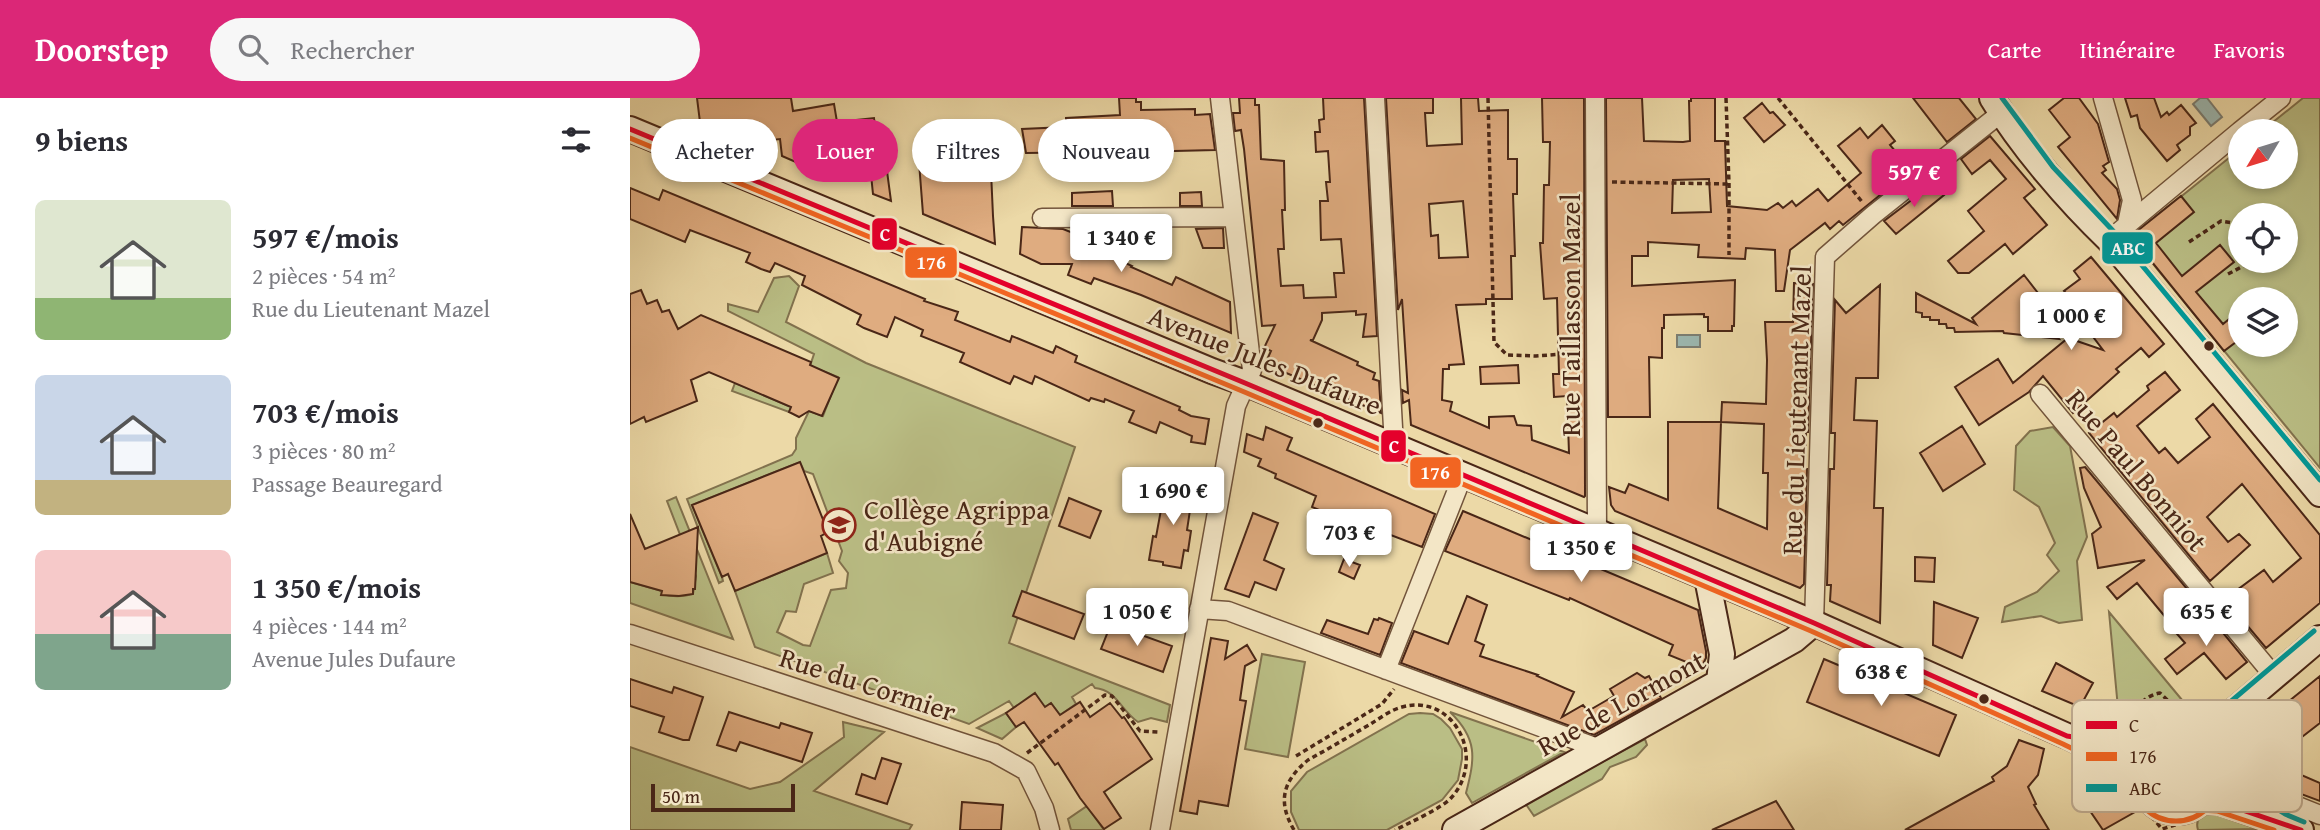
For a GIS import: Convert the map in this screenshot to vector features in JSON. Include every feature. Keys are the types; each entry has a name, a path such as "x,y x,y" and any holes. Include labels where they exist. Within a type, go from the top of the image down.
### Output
{"main road":[{"path":"1996,105 2083,214 2118,232 2320,494"},
{"name":"Avenue Jules Dufaure","path":"630,129 1597,531 1814,623 2072,738"},
{"path":"1707,578 1722,654 1719,682"},
{"name":"Rue de Lormont","path":"1455,830 1794,640 1814,623"},
{"path":"2246,700 2320,638"},
{"name":"Avenue Jules Dufaure","path":"2067,736 2072,737"},
{"path":"2163,812 2181,830 2188,812"},
{"path":"2249,812 2291,826"},
{"path":"2268,812 2291,826"}],"street":[{"path":"1160,830 1236,406 1252,370 1220,98"},
{"path":"1375,98 1394,446"},
{"name":"Rue Taillasson Mazel","path":"1595,98 1597,531"},
{"path":"2103,98 2132,200 2118,232"},
{"path":"2255,119 2281,98"},
{"name":"Rue du Lieutenant Mazel","path":"1814,623 1825,257 1996,105"},
{"path":"2118,232 2228,141"},
{"path":"1042,218 1233,217"},
{"name":"Rue Paul Bonniot","path":"2040,394 2274,676"},
{"path":"1393,672 1463,475"},
{"path":"1199,609 1228,611 1600,749"},
{"name":"Rue du Cormier","path":"630,634 994,753 1026,771 1044,807 1050,830"},
{"path":"2302,808 2320,815"}],"path":[{"path":"1488,98 1494,342 1507,355 1596,352"},
{"path":"1726,98 1729,255"},
{"path":"1778,98 1873,215"},
{"path":"1596,182 1729,184"},
{"path":"2189,242 2221,221 2228,222"},
{"path":"1296,756 1382,704 1392,694 1393,672"},
{"path":"1019,768 1028,751 1105,695 1111,696 1140,731 1165,732"},
{"path":"1382,704 1387,714"},
{"path":"1294,830 1286,817 1284,800 1287,784 1308,760 1402,707 1436,709 1448,716 1464,742 1468,759 1465,774 1450,800 1395,830"}],"green space":[{"path":"2303,98 2320,98 2320,468 2229,357 2298,357 2298,287 2228,287 2228,356 2131,237 2228,159 2228,189 2298,189 2298,119 2277,119"},
{"path":"789,276 799,286 786,322 866,363 1075,447 1009,643 1170,705 1167,722 1151,718 1138,722 1114,697 1092,684 1072,697 1076,704 1060,715 1051,703 1045,707 1014,708 1009,701 969,724 755,647 735,591 827,553 833,573 804,584 796,612 786,611 777,632 810,646 831,590 846,588 848,573 839,561 842,551 813,474 804,471 800,462 692,505 722,577 723,581 719,583 687,499 792,455 796,449 796,438 809,411 823,416 838,377 810,366 814,354 728,311 728,304 758,312 774,278"},
{"path":"735,383 791,407 789,412 732,391"},
{"path":"2053,427 2070,446 2087,537 2077,561 2082,620 2059,623 2041,616 2002,622 2005,607 2037,592 2059,571 2047,555 2055,543 2039,507 2014,490 2016,446 2030,431"},
{"path":"676,497 733,639 630,603 630,582 662,591 662,594 666,595 693,594 696,576 667,501"},
{"path":"2109,612 2182,700 2117,700"},
{"path":"1262,654 1305,662 1288,757 1245,749"},
{"path":"1450,712 1564,752 1472,803 1466,793 1472,759 1470,740"},
{"path":"1006,713 1016,727 1002,739 977,728"},
{"path":"1409,714 1433,714 1441,719 1450,728 1462,749 1458,780 1442,800 1387,830 1299,830 1291,812 1291,791 1307,772"},
{"path":"843,722 884,732 814,791 912,825 909,830 630,830 630,747 750,789 780,782 844,737"},
{"path":"1645,739 1647,745 1636,757 1610,767 1602,779 1534,816 1525,803"},
{"path":"1087,806 1104,830 1071,830 1068,819"},
{"path":"2215,812 2260,829 2198,830 2197,823 2203,813"}],"water":[{"path":"2200,98 2207,98 2222,117 2211,126 2193,104"},
{"path":"1677,335 1700,335 1700,347 1677,347"}],"building":[{"path":"697,98 791,98 793,111 834,104 836,119 792,119 792,160 782,156 778,139 778,119 700,119"},
{"path":"1119,98 1136,98 1136,102 1141,102 1141,110 1195,109 1195,115 1210,114 1215,150 1174,151 1174,119 1066,119 1120,115"},
{"path":"1239,98 1255,98 1255,105 1259,105 1261,159 1284,161 1284,249 1278,249 1281,286 1303,285 1304,298 1336,297 1334,273 1344,273 1341,239 1321,240 1320,201 1328,201 1326,182 1330,182 1328,151 1316,152 1315,132 1320,132 1319,120 1324,119 1323,98 1364,98 1377,336 1363,337 1366,314 1356,315 1356,311 1322,313 1322,320 1313,340 1310,340 1358,362 1357,365 1375,373 1373,379 1379,381 1381,413 1265,364 1271,351 1264,348 1275,325 1262,326 1244,149 1241,130 1235,131 1233,113 1240,113"},
{"path":"1386,98 1433,98 1433,113 1425,113 1427,146 1462,144 1461,98 1478,98 1479,111 1508,110 1508,159 1517,159 1517,194 1513,194 1515,256 1511,256 1512,299 1486,299 1486,304 1456,305 1464,364 1449,365 1449,369 1443,369 1442,400 1452,402 1450,411 1489,428 1489,417 1514,416 1517,425 1531,426 1532,440 1569,453 1567,396 1554,397 1553,374 1559,374 1557,298 1544,299 1540,243 1543,243 1544,185 1549,185 1550,142 1543,142 1542,98 1584,98 1584,497 1411,425 1409,400 1403,403 1402,390 1408,393 1402,299 1398,310","holes":["1463,201 1468,257 1439,258 1438,235 1431,236 1429,204"]},
{"path":"1606,98 1642,98 1644,141 1683,142 1690,141 1691,98 1715,98 1715,141 1725,141 1727,206 1767,210 1778,203 1783,208 1792,201 1796,206 1818,189 1828,201 1861,173 1838,146 1860,128 1868,138 1882,125 1895,141 1890,145 1911,170 1843,225 1839,221 1830,229 1825,223 1790,250 1784,291 1776,291 1775,250 1746,248 1745,259 1698,257 1699,245 1648,242 1648,256 1632,256 1632,286 1735,280 1734,326 1732,331 1708,331 1708,317 1704,317 1704,314 1664,315 1662,358 1649,357 1650,417 1608,417","holes":["1709,179 1711,212 1672,213 1673,180"]},
{"path":"1913,98 1959,98 1976,119 1947,142"},
{"path":"2064,98 2079,98 2098,124 2109,162 2103,166 2106,170 2102,173 2117,189 2120,200 2117,219 2058,147 2070,137 2049,110"},
{"path":"2125,98 2154,98 2161,117 2167,112 2169,115 2181,105 2196,123 2190,127 2190,135 2177,145 2180,150 2167,161 2140,128 2137,115 2131,117"},
{"path":"1762,103 1785,125 1764,142 1744,118"},
{"path":"1038,128 1038,153 1026,153 1024,129"},
{"path":"1990,136 2035,189 2024,198 2047,225 2013,254 2005,244 1969,273 1958,273 1948,261 1984,231 1968,211 2006,179 1990,160 1972,174 1961,159"},
{"path":"872,182 888,182 891,201 873,194"},
{"path":"921,182 991,182 995,244 923,214"},
{"path":"1934,183 1944,195 1896,234 1884,221"},
{"path":"630,188 659,200 663,190 925,299 924,301 958,312 955,320 1010,342 1012,336 1053,353 1056,346 1077,356 1075,362 1180,407 1179,410 1191,416 1209,419 1205,444 1191,442 1192,436 1160,422 1156,433 1129,422 1134,411 1105,399 1104,402 1091,398 1089,401 1035,376 1032,384 1014,376 1010,384 960,362 964,353 921,336 923,330 895,317 887,337 864,328 857,324 861,315 802,285 805,276 775,263 770,272 761,269 746,262 750,253 690,230 685,242 630,219"},
{"path":"1112,191 1113,206 1072,206 1072,193"},
{"path":"1201,192 1202,206 1180,206 1180,193"},
{"path":"2181,196 2194,212 2156,243 2182,276 2220,245 2228,255 2228,267 2196,292 2223,324 2228,320 2228,348 2224,351 2131,236"},
{"path":"1022,227 1063,229 1122,252 1119,260 1172,285 1176,277 1230,302 1231,333 1094,278 1091,284 1068,275 1072,264 1041,264 1020,254"},
{"path":"1223,228 1224,248 1203,248 1196,229"},
{"path":"2091,257 2164,344 2149,357 2141,348 2116,369 2119,372 2073,413 2043,376 2029,392 1979,425 1955,387 1998,359 2013,383 2068,338 2103,350 2075,313 2078,306 2064,291 2080,279 2074,271"},
{"path":"2024,275 2038,293 2027,301 2059,339 2003,331 1955,332 1954,328 1947,328 1946,324 1939,324 1939,320 1930,320 1930,317 1922,317 1922,313 1916,312 1916,293 1976,324 1972,318"},
{"path":"1794,283 1813,284 1806,432 1804,584 1800,588 1615,511 1611,505 1609,487 1625,493 1629,484 1668,500 1668,422 1721,422 1722,402 1766,404 1765,322 1793,322","holes":["1721,422 1764,424 1763,473 1768,473 1767,529 1718,508"]},
{"path":"1880,285 1878,378 1856,378 1854,420 1877,421 1874,508 1883,508 1880,623 1830,601 1831,585 1827,585 1830,469 1834,469 1835,433 1831,433 1835,300 1846,313"},
{"path":"641,290 647,304 657,300 662,312 669,310 678,329 701,315 811,362 810,365 839,378 822,416 809,411 799,417 789,412 791,407 709,372 691,380 697,401 646,422 644,417 630,424 630,294"},
{"path":"1518,365 1519,383 1481,384 1480,367"},
{"path":"2165,372 2180,390 2137,426 2159,453 2165,448 2178,463 2210,437 2196,419 2213,404 2320,535 2320,603 2266,648 2225,599 2264,570 2273,582 2301,558 2242,484 2207,517 2228,542 2239,534 2250,545 2210,581 2089,433 2114,413 2117,417 2149,390 2147,386"},
{"path":"1962,426 1985,464 1943,491 1920,453"},
{"path":"1266,427 1292,438 1287,450 1435,514 1422,547 1375,529 1372,535 1335,520 1336,517 1312,507 1316,496 1275,478 1276,474 1258,466 1261,459 1244,452 1247,434 1263,440"},
{"path":"800,462 828,532 821,536 827,553 735,591 728,574 722,577 692,505"},
{"path":"2085,467 2193,596 2167,619 2137,583 2117,599 2107,587 2145,560 2098,568 2092,534 2101,527 2084,488 2080,468"},
{"path":"1179,482 1194,484 1187,530 1191,531 1188,551 1184,550 1181,568 1149,560 1165,488 1177,490"},
{"path":"1069,498 1101,511 1090,538 1059,526"},
{"path":"1463,511 1698,610 1706,651 1701,668 1669,655 1673,645 1570,598 1569,600 1445,551"},
{"path":"1253,513 1278,523 1264,560 1284,569 1276,590 1255,582 1249,597 1225,589"},
{"path":"630,514 645,549 698,527 693,594 661,595 662,591 630,582"},
{"path":"1915,557 1935,558 1934,582 1915,581"},
{"path":"1344,559 1360,565 1354,579 1339,572"},
{"path":"1022,591 1084,614 1074,639 1013,616"},
{"path":"1467,596 1487,605 1475,641 1484,645 1480,656 1538,675 1574,692 1562,717 1583,705 1588,711 1614,696 1610,689 1637,673 1645,678 1649,676 1661,698 1594,735 1401,663 1414,631 1448,644"},
{"path":"1934,602 1978,618 1962,658 1933,645"},
{"path":"2206,612 2247,662 2226,679 2204,653 2177,674 2165,659 2185,643 2177,634"},
{"path":"1374,619 1392,623 1380,655 1321,633 1327,620 1368,634"},
{"path":"1111,624 1172,646 1163,672 1101,649"},
{"path":"1211,638 1228,641 1225,659 1247,645 1256,660 1245,666 1240,700 1246,701 1228,806 1199,801 1197,814 1180,811"},
{"path":"1824,659 1956,715 1939,756 1807,702"},
{"path":"2056,663 2093,683 2084,700 2072,700 2072,704 2042,691"},
{"path":"2320,676 2320,723 2302,737 2302,700 2290,700"},
{"path":"630,679 672,693 674,687 703,697 689,740 659,732 664,717 630,706"},
{"path":"1035,693 1045,707 1051,703 1060,715 1080,702 1090,717 1110,703 1122,718 1124,717 1152,759 1104,792 1121,818 1104,829 1058,763 1055,765 1024,722 1016,727 1006,713"},
{"path":"729,712 779,728 781,723 812,733 802,762 740,742 736,751 717,745"},
{"path":"2019,740 2044,749 2038,775 2028,787 2036,804 2034,805 2049,830 1905,830 1994,781 1992,777 2007,766"},
{"path":"882,758 901,764 887,804 856,794 862,774 875,779"},
{"path":"2302,775 2320,783 2320,801 2302,794"},
{"path":"1776,801 1794,830 1712,830"},
{"path":"962,802 1003,805 1001,830 960,830"},
{"path":"2091,812 2135,812 2103,830"}],"transit line":[{"name":"ABC","path":"2002,98 2053,167 2116,234 2320,480"},
{"name":"C","path":"630,129 1245,383 1814,623 2072,737"},
{"name":"176","path":"630,138 1242,391 1811,631 2072,748"},
{"name":"ABC","path":"2233,700 2314,631"},
{"name":"176","path":"2151,812 2176,821 2201,812"},
{"name":"176","path":"2220,812 2274,830"},
{"name":"C","path":"2248,812 2301,830"},
{"name":"ABC","path":"2282,812 2304,822"}],"place":[{"name":"Collège Agrippa d'Aubigné","path":"839,525"}]}
